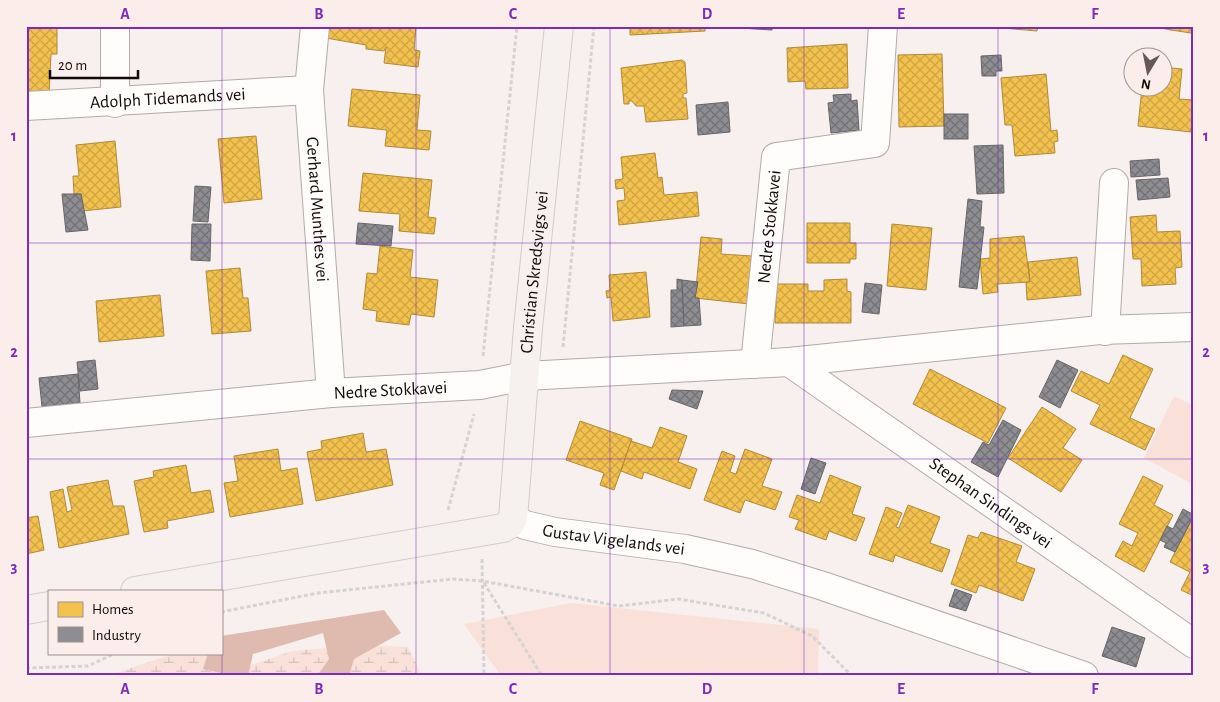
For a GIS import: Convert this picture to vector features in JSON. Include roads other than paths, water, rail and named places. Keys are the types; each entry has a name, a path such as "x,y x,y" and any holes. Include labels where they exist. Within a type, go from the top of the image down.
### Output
{"main road":[{"name":"Christian Skredsvigs vei","path":"513,518 559,26"},
{"path":"141,590 482,530 503,528 510,524 513,518"},
{"path":"26,610 48,606"}],"street":[{"path":"115,26 115,103"},
{"name":"Gerhard Munthes vei","path":"314,26 309,90 331,393"},
{"name":"Nedre Stokkavei","path":"754,364 776,157 875,143 883,26"},
{"name":"Adolph Tidemands vei","path":"26,106 115,103 309,90"},
{"path":"1104,331 1114,183"},
{"name":"Nedre Stokkavei","path":"26,423 331,393 480,385 525,376 789,362 1104,331 1194,327"},
{"name":"Stephan Sindings vei","path":"789,362 1194,644"},
{"name":"Gustav Vigelands vei","path":"513,518 525,525 555,532 685,549 752,564 870,602 1084,676"}]}
